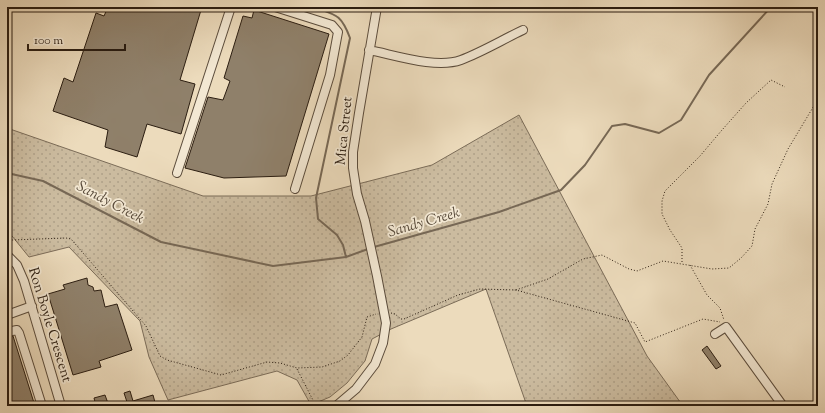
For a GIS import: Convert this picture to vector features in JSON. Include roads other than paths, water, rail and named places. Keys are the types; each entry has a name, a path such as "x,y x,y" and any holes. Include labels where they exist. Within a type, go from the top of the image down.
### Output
{"street":[{"path":"178,173 231,7"},
{"path":"275,7 332,25 338,32 330,75 295,189"},
{"name":"Mica Street","path":"336,406 356,389 375,364 383,343 386,323 377,276 357,194 353,160 369,50 377,7"},
{"path":"369,50 431,63 445,63 460,60 523,30"},
{"name":"Ron Boyle Crescent","path":"7,255 17,265 24,281 60,406"},
{"path":"7,315 32,306"},
{"path":"715,334 726,328 783,406"},
{"path":"7,332 17,330 19,333 42,406"}],"waterway":[{"path":"313,7 337,16 344,24 350,38 316,198 318,219 337,235 343,245 346,257"},
{"name":"Sandy Creek","path":"374,247 499,212 561,190 585,165 612,126 625,124 659,133 681,120 709,75 771,7"},
{"name":"Sandy Creek","path":"7,173 43,181 161,242 273,266 346,257 368,249"}]}
